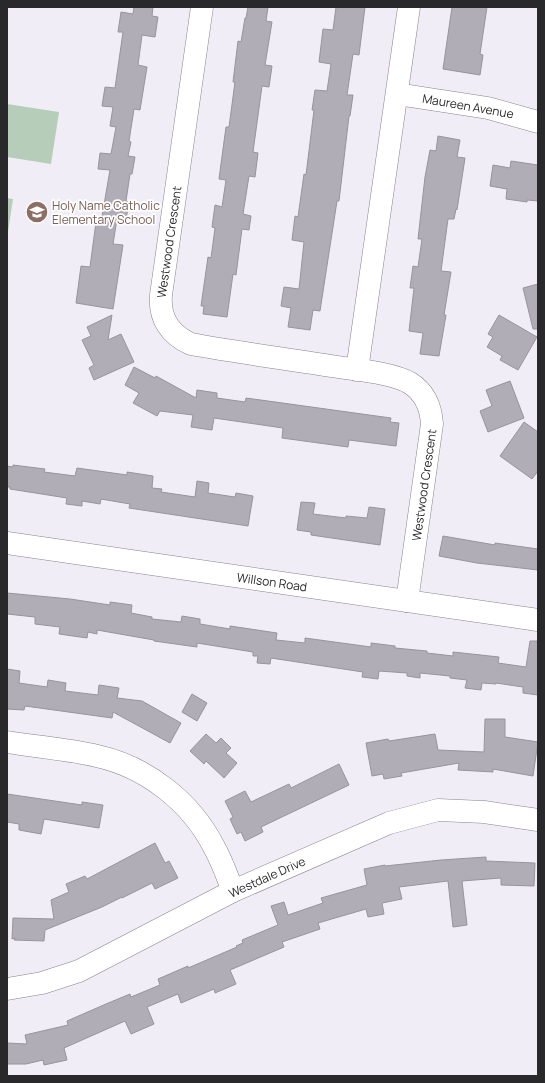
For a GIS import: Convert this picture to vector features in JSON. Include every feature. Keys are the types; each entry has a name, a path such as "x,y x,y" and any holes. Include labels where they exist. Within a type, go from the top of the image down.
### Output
{"street":[{"name":"Westwood Crescent","path":"202,7 161,295 161,309 165,322 178,338 191,344 358,370 398,378 410,383 416,388 426,400 432,416 432,432 407,601"},
{"path":"358,370 409,7"},
{"name":"Maureen Avenue","path":"397,94 488,108 538,122"},
{"name":"Willson Road","path":"7,544 538,620"},
{"path":"7,742 98,756 127,766 153,780 177,798 198,821 214,846 233,891"},
{"name":"Westdale Drive","path":"7,989 42,983 79,971 233,891 389,823 438,810 491,813 538,820"}],"green space":[{"path":"7,104 59,112 51,164 7,157"},
{"path":"7,198 13,199 7,238"}],"building":[{"path":"134,7 153,7 152,16 158,17 155,37 142,35 138,65 147,67 140,110 134,109 129,141 131,142 128,156 135,157 132,174 130,174 126,201 129,202 126,220 117,219 113,244 123,245 113,309 76,303 81,266 90,267 96,222 101,222 110,170 98,169 100,153 111,154 116,127 110,126 113,107 102,106 105,87 115,88 123,32 118,32 121,12 133,14"},
{"path":"248,7 268,7 266,21 272,22 265,65 272,66 269,87 262,86 253,152 258,153 255,177 249,176 243,214 251,216 249,230 242,229 236,275 233,274 227,317 203,314 204,306 201,306 208,257 211,258 215,228 212,227 215,205 222,207 226,180 219,179 226,127 229,127 235,82 233,82 238,41 241,42"},
{"path":"336,7 365,7 359,55 353,54 347,95 353,95 349,116 339,201 337,201 320,311 313,310 310,330 288,327 291,308 281,306 284,287 299,289 304,242 292,240 295,216 298,217 304,174 306,175 315,90 327,91 331,64 319,62 323,29 333,30"},
{"path":"452,7 487,7 480,54 483,55 480,75 443,69"},
{"path":"438,136 460,140 457,157 465,158 457,210 456,209 454,219 448,219 441,271 451,272 439,356 420,354 423,333 409,331 414,288 410,288 413,266 418,267 422,239 418,239 425,177 430,150 436,151"},
{"path":"511,161 538,165 538,201 527,200 527,202 506,199 507,189 490,186 493,165 510,168"},
{"path":"538,284 538,329 533,329 523,288"},
{"path":"112,315 108,340 121,334 134,362 94,380 89,368 94,365 82,340 91,336 87,327"},
{"path":"499,315 537,337 518,370 500,360 502,356 487,347 493,337 488,334"},
{"path":"134,367 155,378 156,376 196,398 197,390 217,393 217,398 245,402 246,398 391,418 390,422 399,423 396,446 349,440 348,447 282,438 283,428 214,418 212,430 191,427 193,415 160,411 157,416 133,403 139,393 125,385"},
{"path":"510,381 524,418 488,432 480,411 492,406 486,390"},
{"path":"524,422 538,432 538,471 532,479 500,456"},
{"path":"13,465 45,469 44,472 75,476 77,468 127,475 127,472 153,476 152,488 162,489 161,492 195,497 197,481 209,483 208,493 235,497 236,493 253,496 248,526 129,508 130,504 101,499 100,504 82,501 82,506 66,504 67,498 10,489 10,487 7,487 7,466 13,467"},
{"path":"301,502 315,503 313,514 346,518 346,516 367,518 369,507 385,509 380,545 311,535 311,532 297,530"},
{"path":"443,536 495,545 495,543 538,549 538,570 477,563 439,556"},
{"path":"7,593 70,599 110,605 110,602 132,605 131,613 152,617 152,619 181,622 182,616 200,619 200,624 230,629 230,626 277,633 276,640 305,643 305,638 371,647 371,643 453,656 453,652 499,657 498,663 526,667 530,641 538,641 538,695 523,693 523,687 496,683 482,683 481,690 465,688 467,680 450,678 450,676 420,673 420,678 407,676 407,673 379,671 378,679 362,677 363,672 271,658 270,664 257,663 258,656 253,656 253,652 197,643 197,647 154,641 97,630 97,634 88,632 87,638 59,634 60,627 35,624 35,617 7,614"},
{"path":"7,669 20,671 19,683 47,687 48,680 66,683 65,691 98,695 99,685 119,688 117,698 142,701 181,723 170,743 113,712 112,718 25,706 24,710 7,709"},
{"path":"192,694 207,703 197,721 182,712"},
{"path":"485,719 505,719 505,737 538,742 533,776 493,769 493,772 458,770 459,763 401,773 402,776 384,779 383,774 372,776 366,743 435,734 438,750 484,752"},
{"path":"206,734 216,743 221,738 231,748 226,753 237,763 224,778 206,761 204,764 190,751"},
{"path":"339,764 349,785 261,827 263,832 245,841 241,832 237,834 230,819 233,817 225,801 245,791 251,802 289,784 291,788"},
{"path":"7,794 82,805 82,802 103,805 99,828 44,819 41,834 19,830 19,824 7,822"},
{"path":"155,843 165,863 169,861 178,878 155,889 152,883 102,907 45,930 44,941 12,939 13,918 54,919 51,900 69,892 66,884 85,876 87,879"},
{"path":"486,857 486,861 535,863 534,886 501,885 501,878 462,881 467,925 453,927 448,881 399,887 402,899 382,903 384,914 368,917 366,909 318,923 320,929 282,942 284,947 230,970 236,984 215,993 214,989 181,1003 178,994 147,1007 154,1024 131,1034 125,1021 64,1048 67,1060 44,1065 43,1060 26,1064 7,1064 7,1043 27,1044 25,1035 68,1025 67,1021 106,1004 130,994 131,997 160,985 158,979 237,947 236,946 243,943 242,940 278,925 271,906 284,902 288,915 323,903 321,898 367,885 364,869 385,865"}],"place":[{"name":"Holy Name Catholic Elementary School","path":"37,212"}]}
